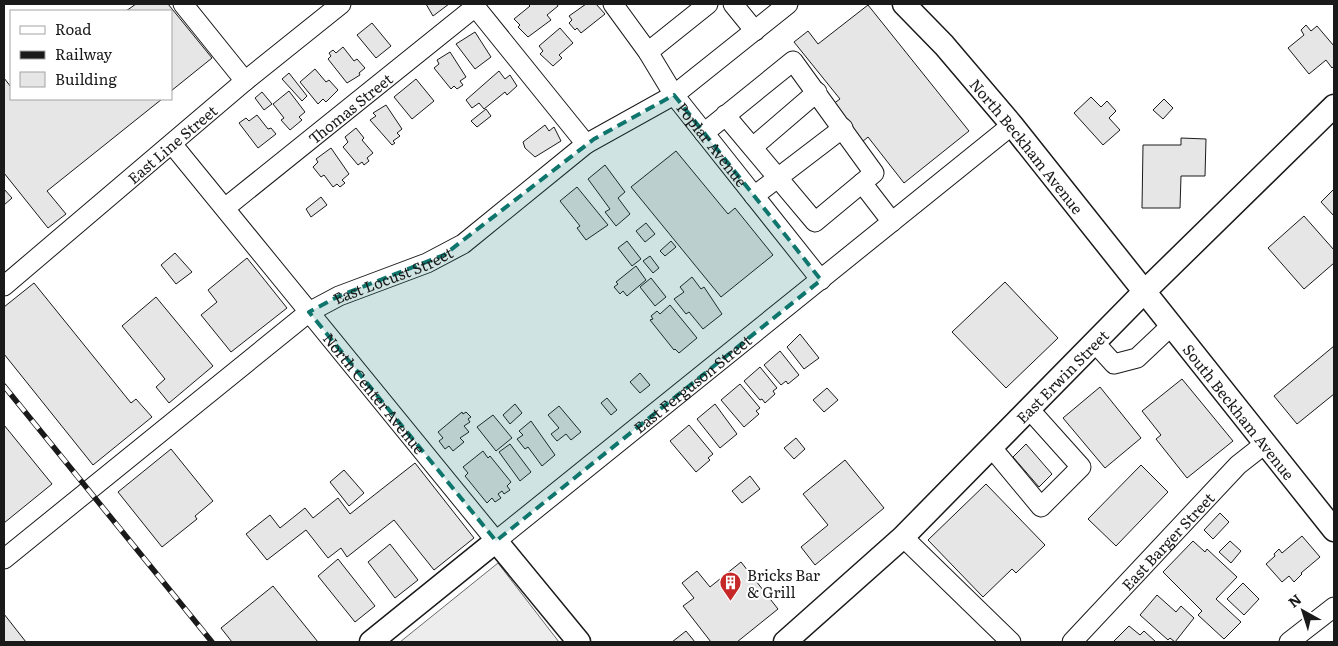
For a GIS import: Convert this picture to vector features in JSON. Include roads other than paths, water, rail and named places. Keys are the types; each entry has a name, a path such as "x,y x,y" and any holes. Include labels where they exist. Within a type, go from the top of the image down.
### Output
{"main road":[{"name":"North Beckham Avenue","path":"904,4 944,46 1012,125 1145,292"},
{"name":"East Erwin Street","path":"785,642 903,538 1145,292 1334,106"},
{"name":"South Beckham Avenue","path":"1145,292 1334,530"},
{"name":"East Ferguson Street","path":"371,642 496,541"},
{"name":"North Center Avenue","path":"496,541 579,642"}],"street":[{"path":"183,4 245,81"},
{"name":"East Line Street","path":"4,286 245,81 341,4"},
{"name":"Poplar Avenue","path":"613,4 648,52 674,95 821,280"},
{"path":"648,52 708,4"},
{"path":"733,4 755,31"},
{"name":"East Locust Street","path":"4,559 309,312 339,296 444,255 462,244 586,144 674,95 788,4"},
{"path":"474,5 586,144"},
{"name":"Thomas Street","path":"225,208 474,5"},
{"path":"704,133 726,115 793,61 874,173 815,222 726,115"},
{"path":"752,148 817,92"},
{"name":"East Ferguson Street","path":"496,541 1012,125"},
{"path":"754,196 843,128"},
{"name":"North Center Avenue","path":"172,144 496,541"},
{"path":"862,183 892,222"},
{"path":"1095,343 1114,364 1137,358 1172,324"},
{"path":"992,448 1041,507 1081,467 1029,409"},
{"name":"East Barger Street","path":"1072,642 1238,465 1266,443"},
{"path":"903,538 1011,642"},
{"path":"1289,642 1334,607"}],"railway":[{"path":"4,386 212,642"}],"place":[{"name":"Bricks Bar & Grill","path":"731,602"}]}
